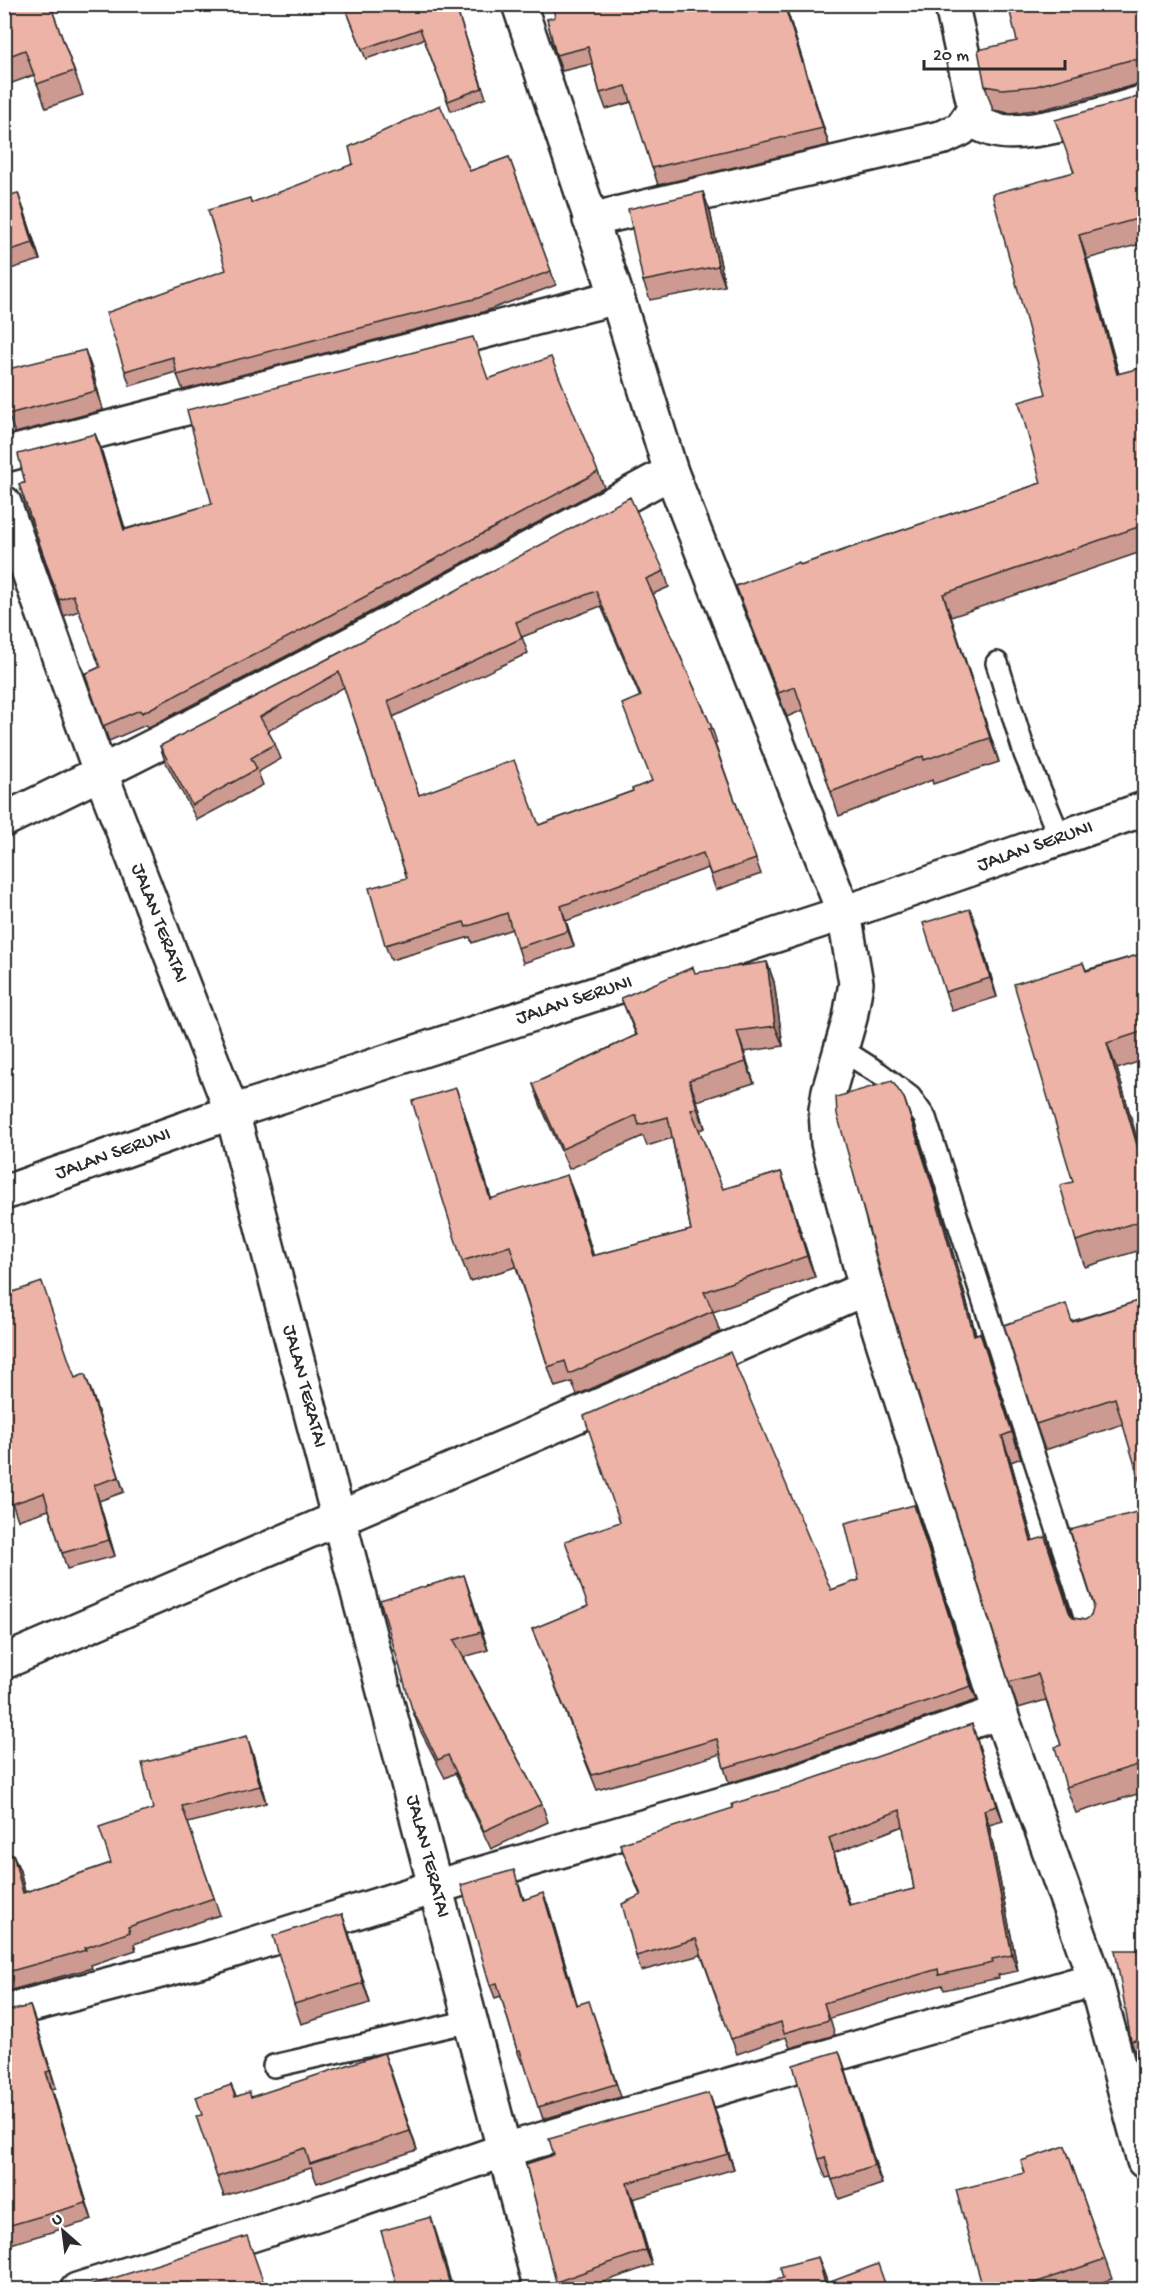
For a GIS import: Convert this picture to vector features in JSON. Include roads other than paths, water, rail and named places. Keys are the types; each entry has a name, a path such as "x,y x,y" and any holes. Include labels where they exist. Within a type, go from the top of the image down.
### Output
{"street":[{"path":"519,4 671,472 844,913 856,983 850,1018 829,1091 826,1132 866,1288 1000,1712 1095,1979 1138,2110 1144,2161"},
{"path":"590,220 944,136 961,129 975,109 953,11 954,4"},
{"path":"969,120 995,130 1017,132 1076,121 1144,102"},
{"path":"4,455 616,297"},
{"path":"4,820 102,774 671,472"},
{"name":"JALAN TERATAI","path":"4,503 102,774 232,1112 541,2289"},
{"name":"JALAN SERUNI","path":"4,1192 232,1112 844,913 1144,809"},
{"path":"4,1662 339,1519 866,1288"},
{"path":"4,2012 206,1959 435,1887 788,1785 1000,1712"},
{"path":"77,2289 345,2205 505,2150 1095,1979"}],"lane":[{"path":"997,663 1028,762 1060,838"},
{"path":"842,1049 910,1097 926,1118 1091,1634"},
{"path":"274,2066 470,2021"}]}
